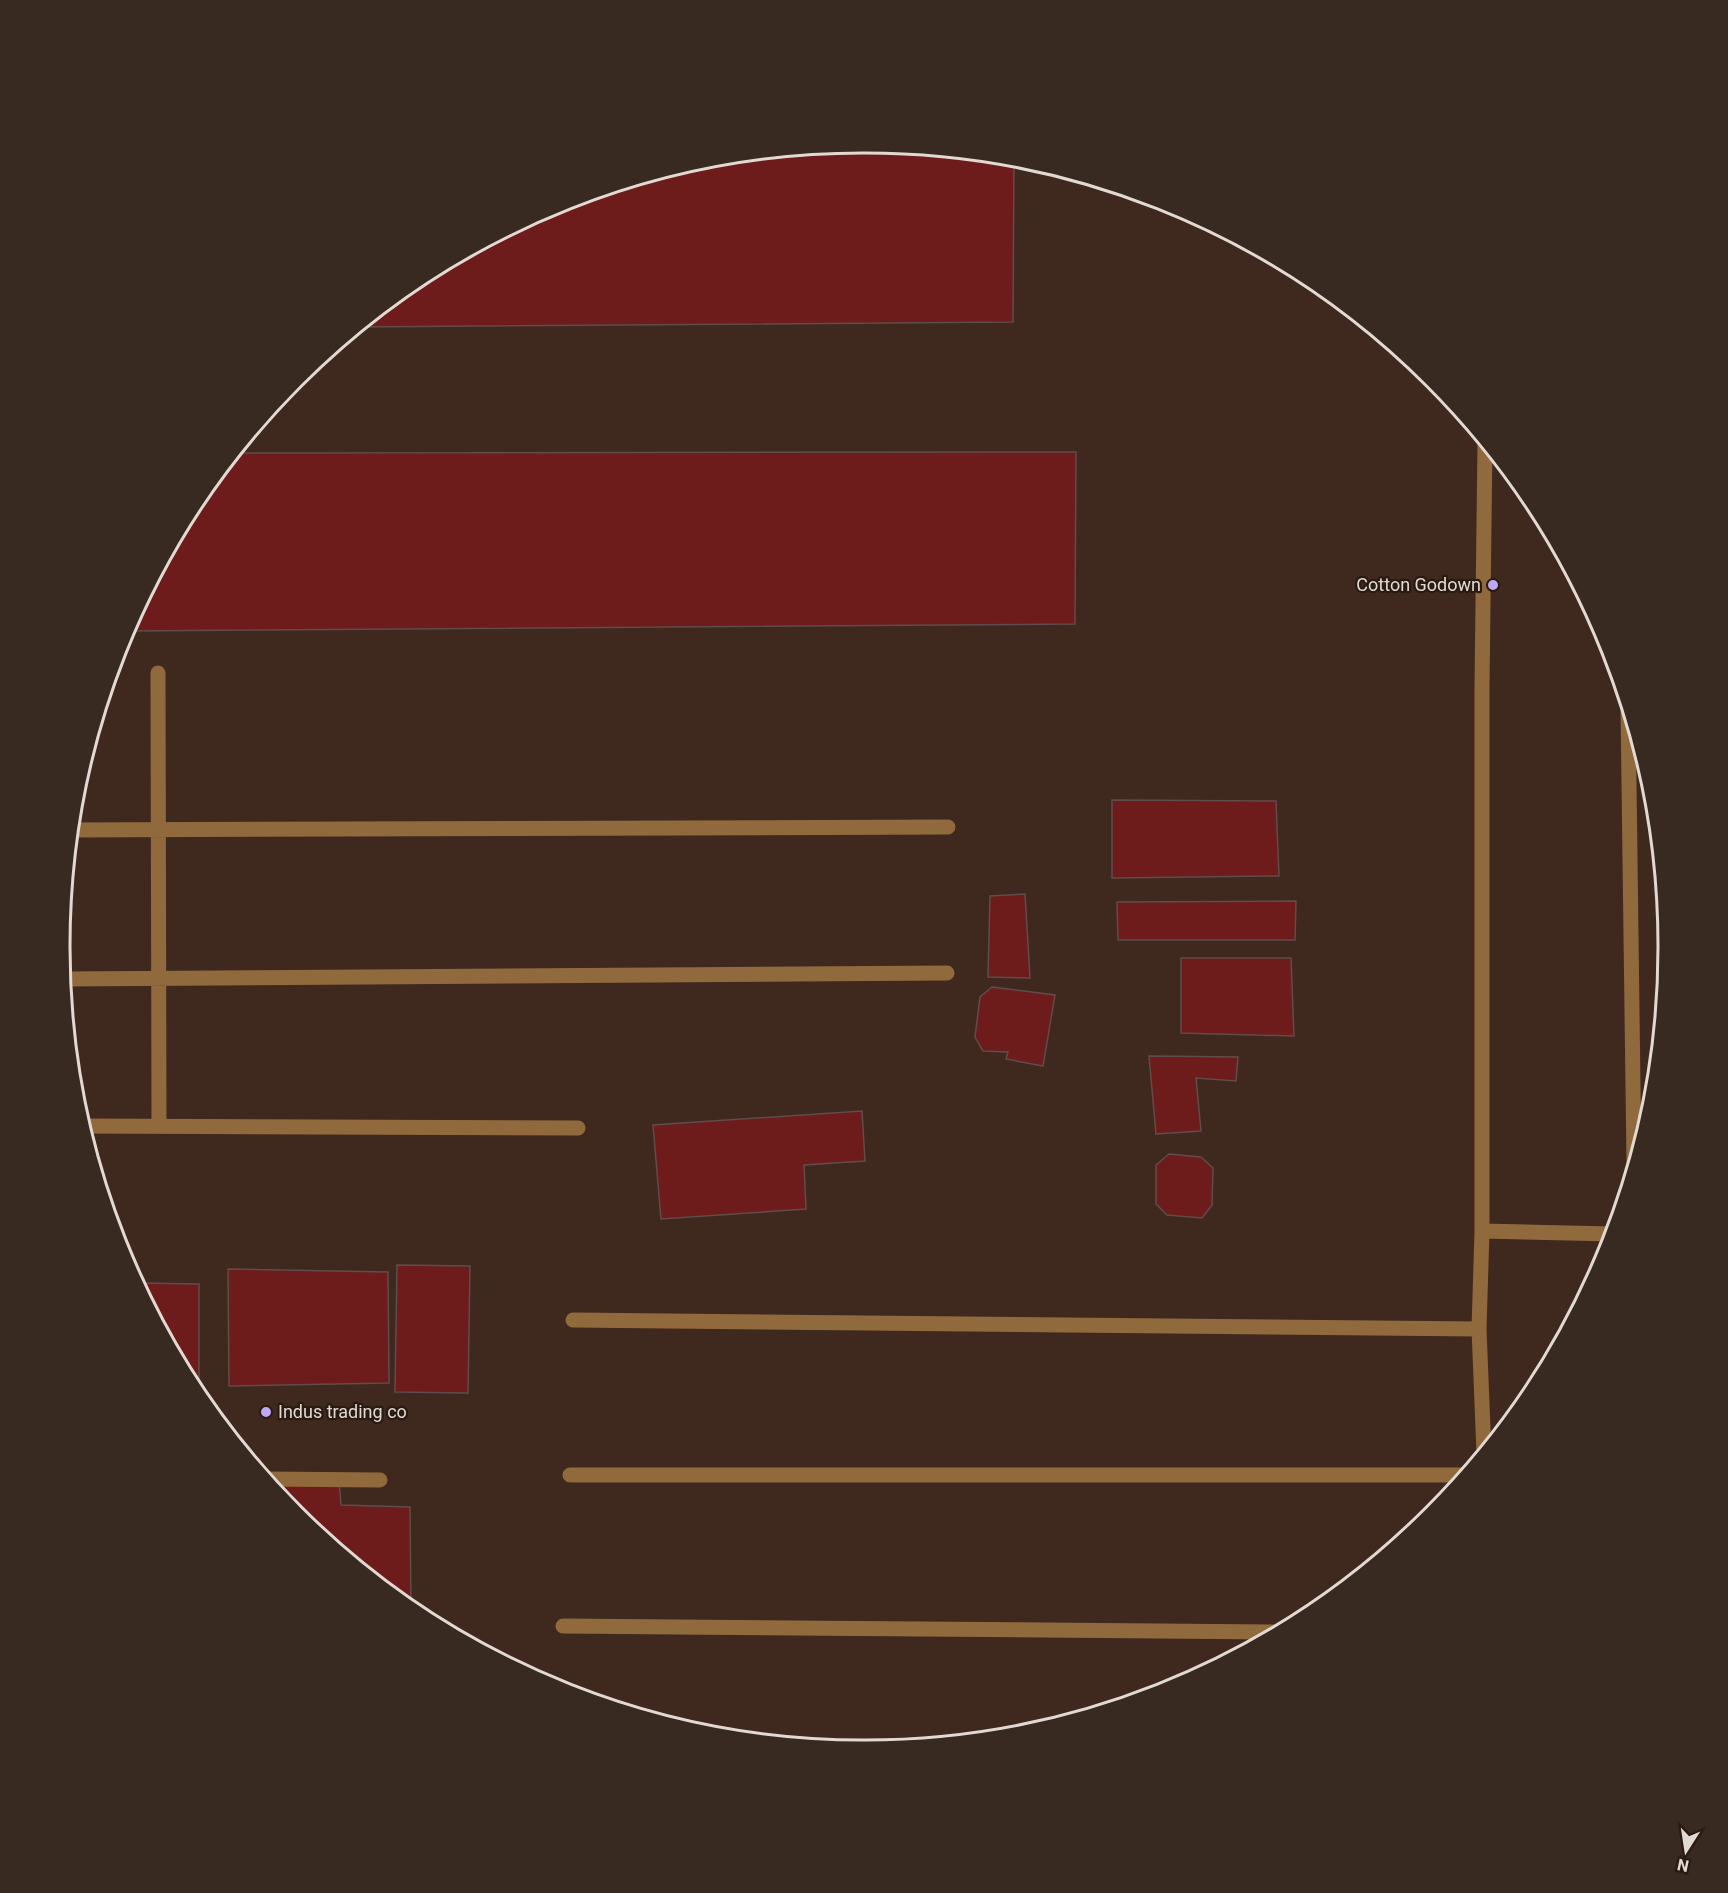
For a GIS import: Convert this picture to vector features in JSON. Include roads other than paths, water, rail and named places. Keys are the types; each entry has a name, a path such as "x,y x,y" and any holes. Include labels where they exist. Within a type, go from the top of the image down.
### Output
{"lane":[{"path":"1484,1443 1479,1329 1482,1231 1482,686 1485,452"},
{"path":"158,673 159,1125"},
{"path":"1628,736 1634,1136"},
{"path":"79,830 948,827"},
{"path":"71,979 948,973"},
{"path":"92,1126 578,1128"},
{"path":"1482,1231 1603,1234"},
{"path":"573,1320 1479,1329"},
{"path":"570,1475 1456,1475"},
{"path":"276,1479 380,1480"},
{"path":"563,1626 1264,1632"}],"place":[{"name":"Cotton Godown","path":"1493,585"},
{"name":"Indus trading co","path":"266,1412"}]}
